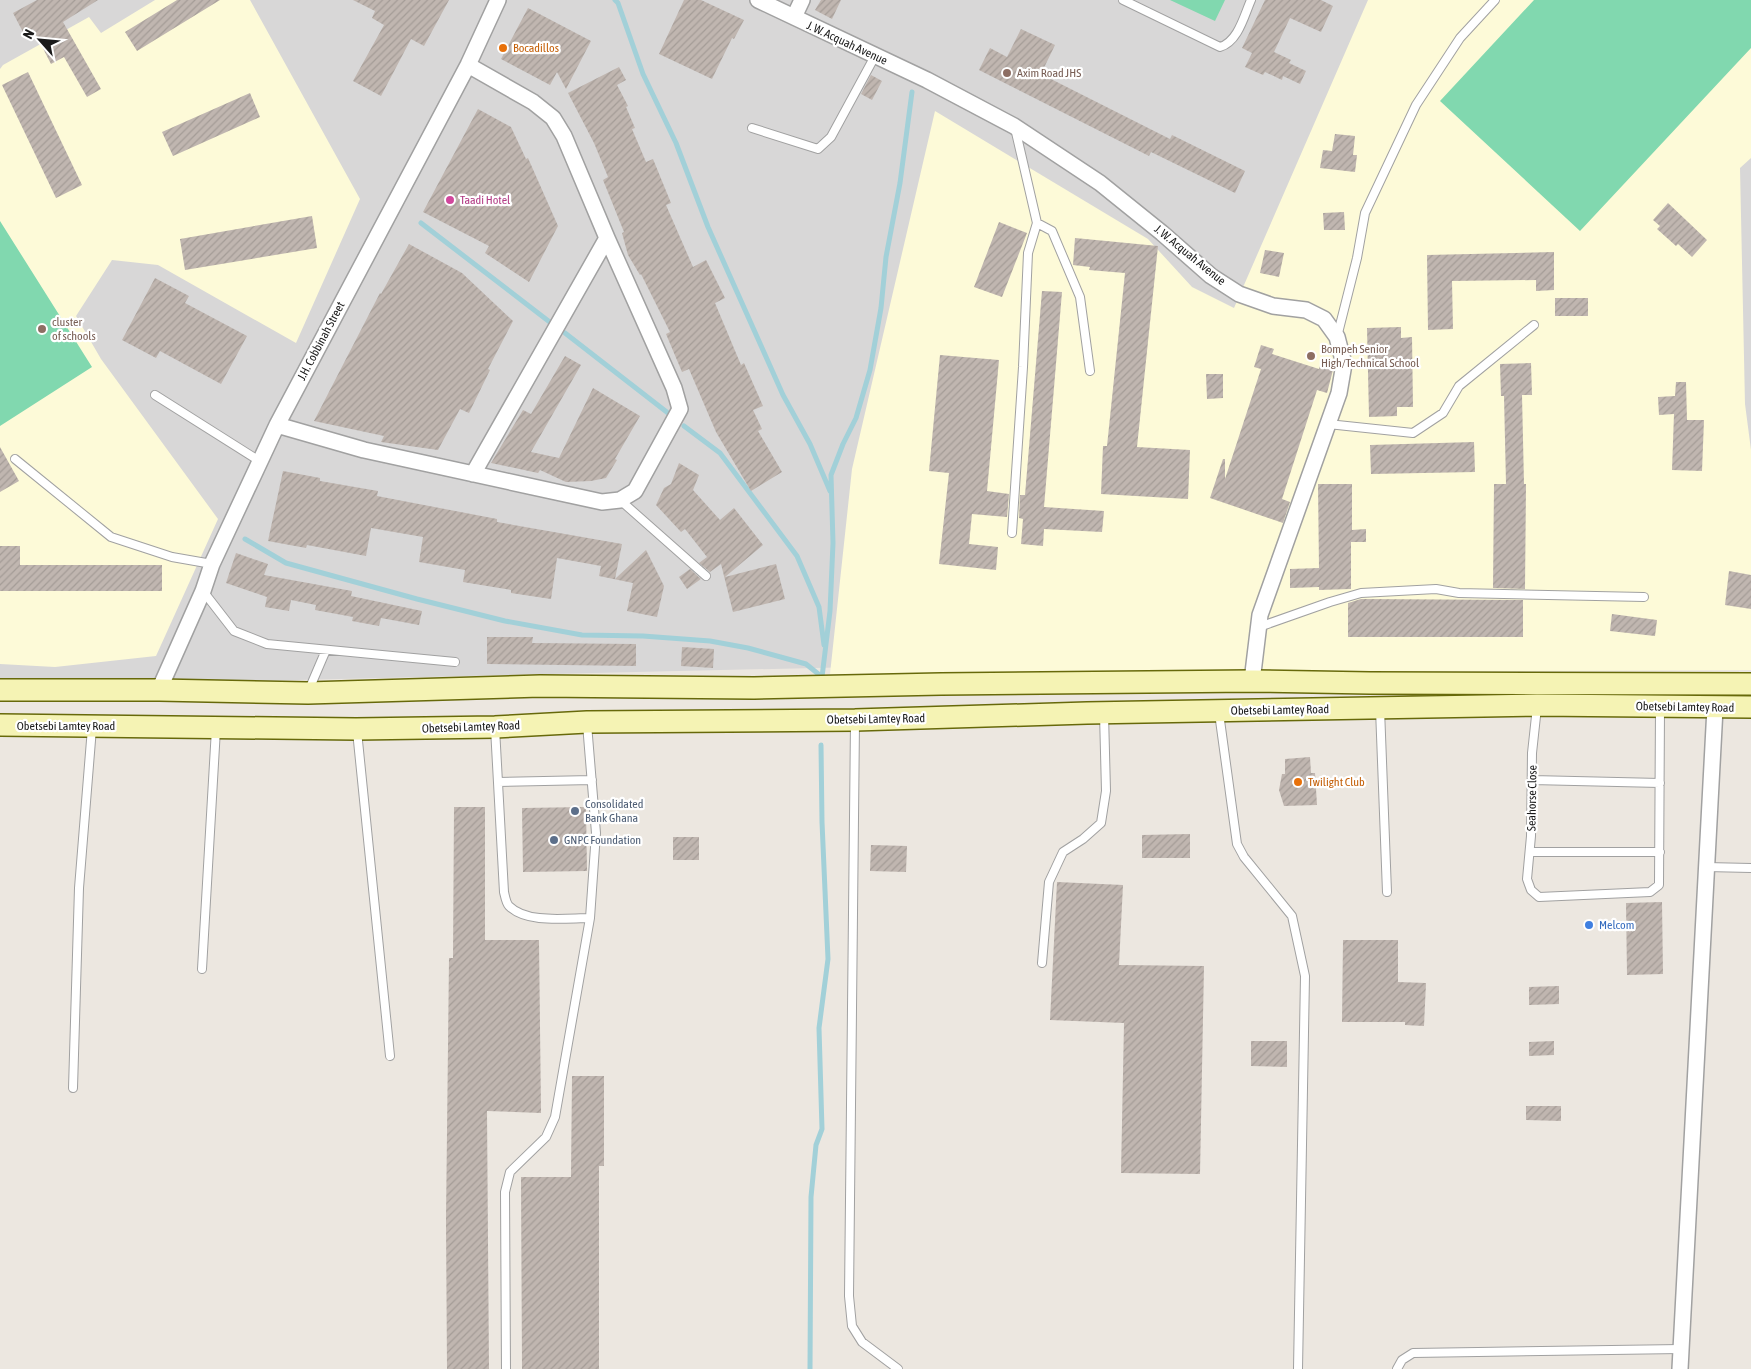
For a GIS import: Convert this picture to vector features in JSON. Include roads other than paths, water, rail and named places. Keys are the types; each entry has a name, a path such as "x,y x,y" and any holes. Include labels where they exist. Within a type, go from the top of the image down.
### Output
{"main road":[{"name":"Obetsebi Lamtey Road","path":"0,690 159,690 308,693 540,686 754,688 1252,681 1751,684"},
{"name":"Obetsebi Lamtey Road","path":"0,725 356,729 495,727 586,722 854,720 1104,713 1537,705 1751,708"}],"street":[{"name":"J.H. Cobbinah Street","path":"159,690 203,591 212,564 277,425 468,65 498,0"},
{"name":"J. W. Acquah Avenue","path":"758,0 927,80 1014,126 1100,183 1211,276 1239,294 1273,306 1306,310 1324,319 1337,337 1344,364 1339,394 1260,615 1252,681"},
{"path":"794,17 802,0"},
{"path":"277,425 364,450 602,502 620,500 635,491 673,424 680,409 674,388 564,136 553,118 533,102 468,65"},
{"path":"473,474 607,238"},
{"path":"1680,1369 1715,708"}],"lane":[{"path":"1123,0 1220,47 1233,39 1251,0"},
{"path":"1337,337 1365,213 1416,105 1460,38 1495,0"},
{"path":"752,128 818,149 831,137 875,56"},
{"path":"1012,533 1023,367 1028,253 1037,223 1014,126"},
{"path":"1037,223 1052,231 1080,296 1090,371"},
{"path":"1328,424 1413,433 1443,413 1459,386 1534,324"},
{"path":"155,395 261,462"},
{"path":"15,459 111,538 172,556 212,564"},
{"path":"620,500 706,576"},
{"path":"1259,627 1361,593 1436,590 1644,597"},
{"path":"203,591 234,631 267,644 456,662"},
{"path":"308,693 326,650"},
{"name":"Seahorse Close","path":"1537,705 1532,753 1531,852 1527,879 1531,890 1539,897 1650,892 1659,885 1660,852"},
{"path":"1531,852 1660,852 1660,707"},
{"path":"1380,708 1387,892"},
{"path":"1219,711 1237,844 1244,857 1292,916 1305,976 1298,1369"},
{"path":"1042,963 1048,882 1063,852 1101,823 1106,791 1104,713"},
{"path":"854,720 849,1296 852,1326 862,1342 898,1369"},
{"path":"506,1369 505,1192 510,1172 546,1137 555,1117 590,918 596,832 586,722"},
{"path":"73,1088 79,888 92,726"},
{"path":"495,727 504,892 508,905 521,914 534,918 590,918"},
{"path":"202,969 216,728"},
{"path":"356,729 390,1056"},
{"path":"498,782 592,780"},
{"path":"1532,780 1660,783"},
{"path":"1706,867 1751,868"},
{"path":"1397,1369 1402,1360 1413,1352 1681,1349"}],"waterway":[{"path":"615,0 618,3 643,74 676,143 708,227 783,395 810,444 830,491"},
{"path":"822,677 830,611 833,543 831,475 856,418 870,370 881,308 886,257 900,183 912,92"},
{"path":"421,223 551,323"},
{"path":"565,333 668,413"},
{"path":"684,426 720,453 797,556 819,607 824,645"},
{"path":"245,539 286,563 505,621 582,635 643,636 710,641 748,648 806,664 822,677"},
{"path":"810,1369 811,1197 816,1145 822,1129 819,1028 828,959 822,822 821,745"}],"place":[{"name":"Bocadillos","path":"503,48"},
{"name":"Axim Road JHS","path":"1007,73"},
{"name":"Taadi Hotel","path":"450,200"},
{"name":"cluster of schools","path":"42,329"},
{"name":"Bompeh Senior High/Technical School","path":"1311,356"},
{"name":"Twilight Club","path":"1298,782"},
{"name":"Consolidated Bank Ghana","path":"575,811"},
{"name":"GNPC Foundation","path":"554,840"},
{"name":"Melcom","path":"1589,925"}]}
